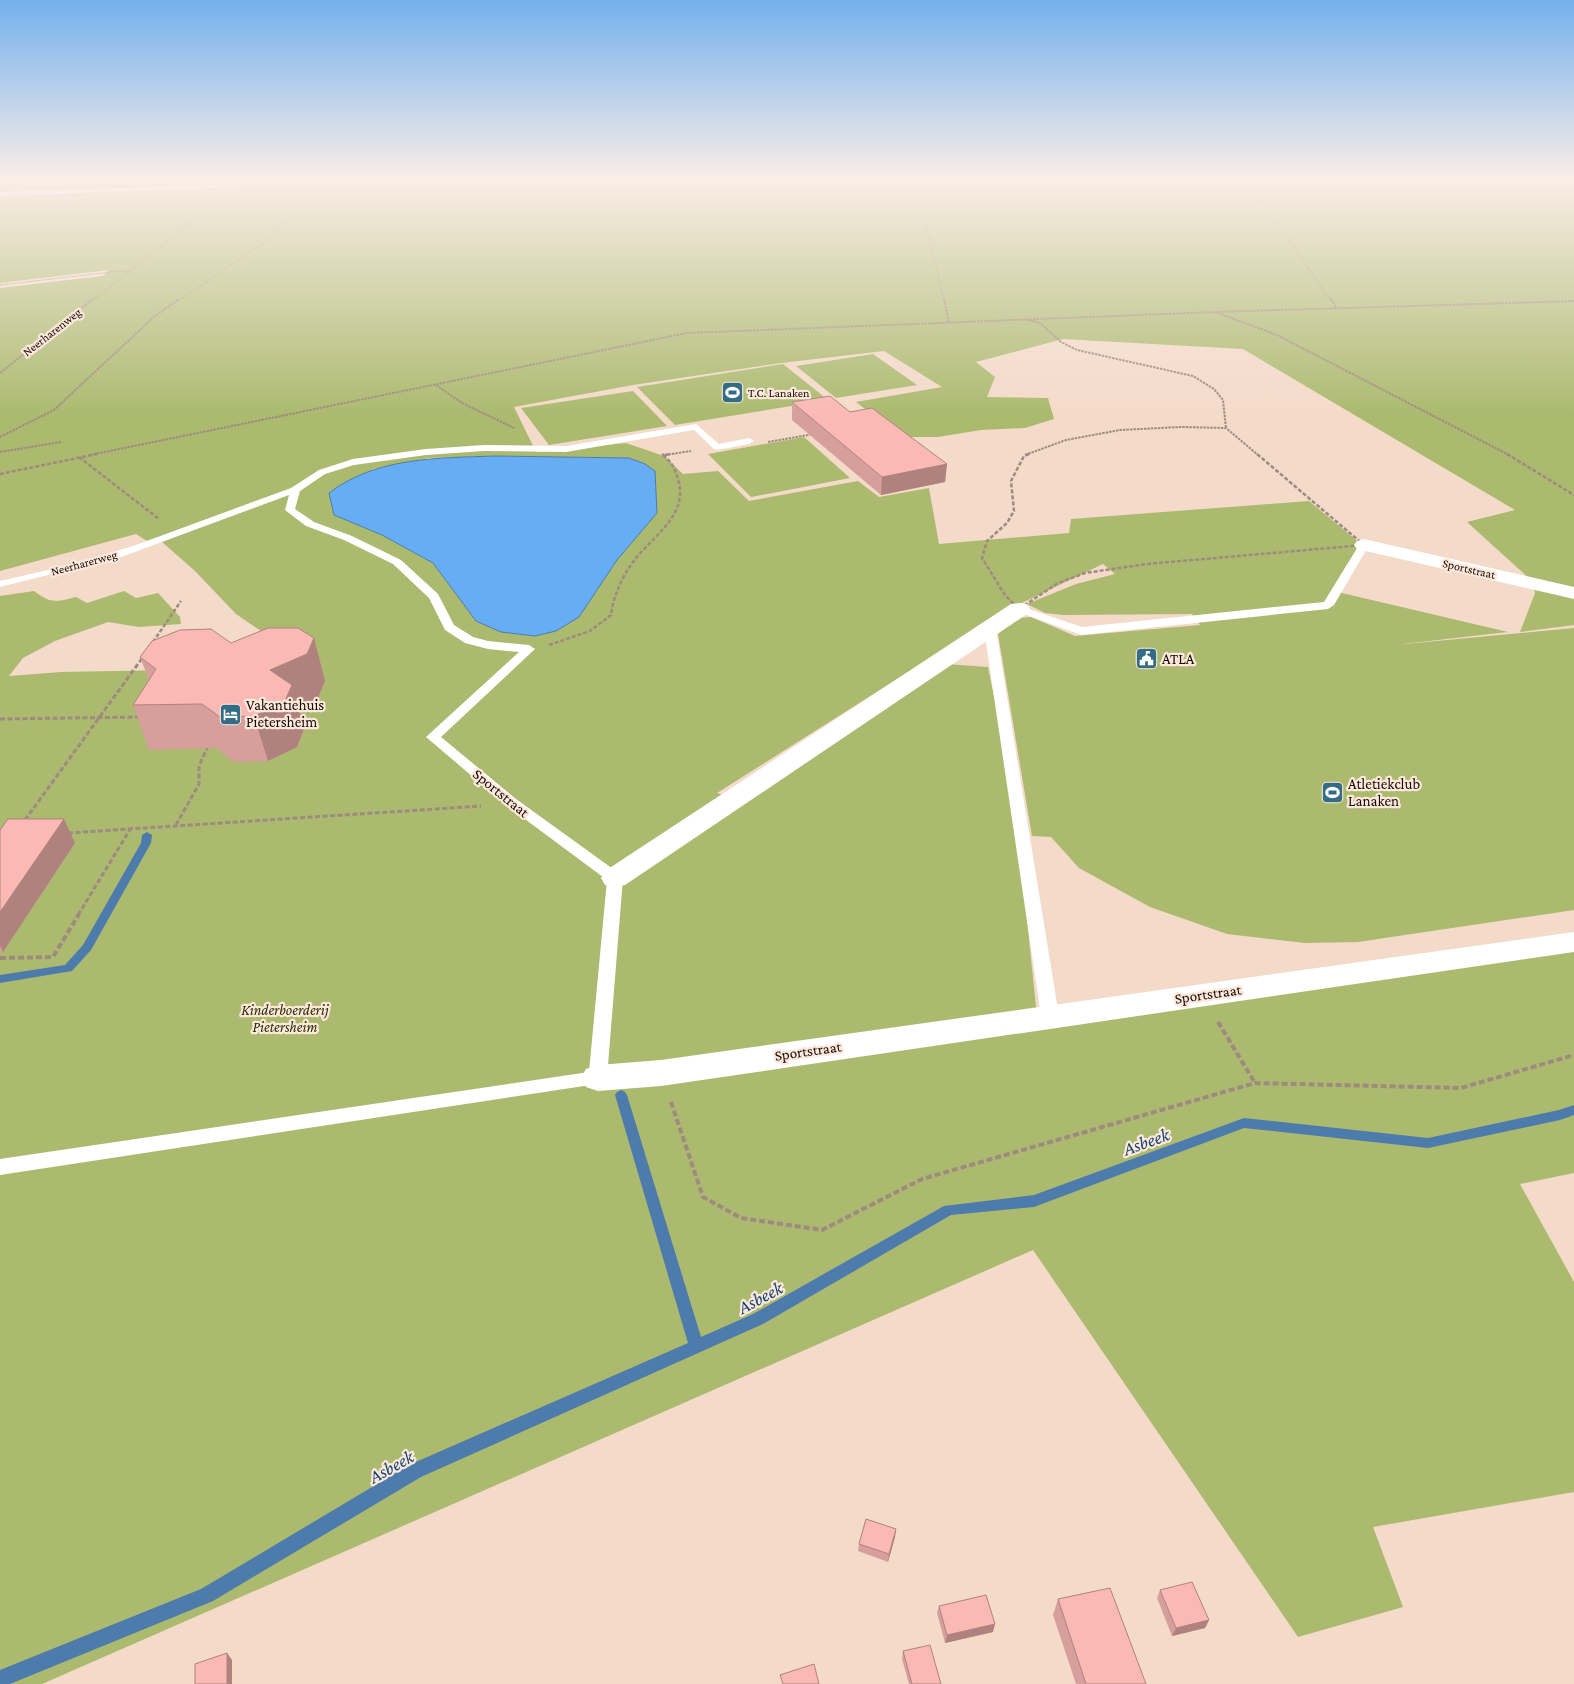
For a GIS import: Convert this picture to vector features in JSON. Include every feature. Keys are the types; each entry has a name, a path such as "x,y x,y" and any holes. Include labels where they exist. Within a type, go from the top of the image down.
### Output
{"street":[{"name":"Sportstraat","path":"1364,545 1574,593"},
{"path":"615,878 1019,609"},
{"name":"Sportstraat","path":"598,1078 661,1073 1574,942"}],"lane":[{"name":"Neerharerweg","path":"0,584 74,566 172,535 253,503 295,490 322,472 354,462 426,452 474,449 566,449 696,427 717,447 749,441"},
{"path":"295,490 290,510 310,524 348,538 397,562 434,596 448,627 475,642 529,649"},
{"path":"1019,609 1081,631 1328,605 1364,545"},
{"path":"990,629 1050,1016"},
{"name":"Sportstraat","path":"529,649 433,737 511,802 615,878"},
{"path":"0,1167 598,1078 615,878"}],"path":[{"name":"Neerharenweg","path":"0,373 145,259"},
{"path":"0,437 54,410 156,315 240,259"},
{"path":"934,259 949,322"},
{"path":"1302,259 1337,308"},
{"path":"0,285 130,270"},
{"path":"0,474 687,333 1215,312 1574,301"},
{"path":"1215,312 1276,335 1516,459 1574,494"},
{"path":"1025,319 1040,323 1061,342 1077,350 1193,376 1214,389 1223,400 1226,428"},
{"path":"436,384 462,403 528,436 542,449"},
{"path":"1181,427 1226,428 1364,545 1147,564 1086,573 1058,583 1019,609 1006,595 982,558 987,541 1007,522 1014,511 1011,481 1024,456 1066,440 1120,430 1181,427"},
{"path":"749,441 753,444 818,433"},
{"path":"0,452 62,442"},
{"path":"529,649 564,642 590,631 611,615 613,600 632,563 678,511 682,492 674,465 664,455 656,454"},
{"path":"78,457 172,535"},
{"path":"149,648 181,602"},
{"path":"24,821 144,656"},
{"path":"0,719 147,717"},
{"path":"176,826 199,784 199,766 210,742"},
{"path":"62,833 478,807 511,802"},
{"path":"0,958 52,957 132,828"},
{"path":"1203,995 1255,1083"},
{"path":"661,1073 702,1197 741,1218 822,1230 922,1179 1255,1083 1461,1088 1574,1055"}],"green space":[{"name":"Kinderboerderij Pietersheim","path":"0,259 1574,259 1574,625 1520,632 1535,593 1532,581 1467,522 1515,510 1243,349 1063,339 976,362 995,377 987,397 1048,398 1054,419 1025,428 981,430 938,437 902,437 856,402 942,387 884,351 781,363 633,385 514,407 536,452 626,443 664,456 683,474 718,471 749,501 858,481 879,497 929,488 939,544 1069,533 1071,519 1309,501 1361,544 1337,586 1342,593 1508,632 1394,645 1574,628 1574,910 1358,942 1305,943 1227,934 1150,907 1079,868 1051,837 1032,836 998,634 1015,618 1031,617 1075,636 1200,625 1192,614 1063,615 1045,613 1027,604 1076,584 1115,574 1103,564 1003,612 717,793 744,802 946,664 988,667 1009,771 1020,854 1038,1025 1574,951 1574,1173 1520,1184 1574,1282 1574,1492 1373,1527 1403,1607 1298,1637 1033,1250 42,1684 0,1684 0,596 34,591 49,600 58,601 76,597 87,603 124,591 136,598 158,593 180,617 181,624 139,627 108,622 55,641 23,658 9,676 61,672 170,670 309,664 236,614 195,571 162,542 147,541 136,534 0,571 0,288 103,276 109,270 0,283","holes":["495,456 629,458 645,464 657,513 617,560 535,636 501,632 476,621 433,563 382,535 334,515 373,469 429,458"]},
{"path":"873,354 917,385 836,398 796,366"},
{"name":"T.C. Lanaken","path":"783,364 828,400 675,425 637,387"},
{"path":"633,391 667,426 549,445 521,408"},
{"path":"804,437 850,478 751,497 708,454"}],"water":[{"path":"495,456 629,458 645,464 655,471 657,513 617,560 579,617 556,631 535,636 501,632 476,621 433,563 382,535 334,515 329,493 347,481 367,472 387,466 430,459"}],"building":[{"path":"830,396 850,412 872,408 947,464 882,477 792,402"},
{"path":"268,628 298,628 314,638 307,654 270,670 292,685 284,703 254,716 220,717 202,704 133,705 156,669 140,657 152,641 180,630 211,629 231,643"},
{"path":"8,819 64,819 0,912 0,830"},
{"path":"866,1519 896,1529 889,1554 859,1544"},
{"path":"1192,1582 1209,1620 1176,1628 1160,1590"},
{"path":"1110,1588 1146,1684 1086,1684 1058,1599"},
{"path":"986,1595 995,1624 947,1635 939,1606"},
{"path":"930,1645 941,1684 912,1684 903,1651"},
{"path":"227,1653 227,1684 195,1684 195,1664"},
{"path":"814,1664 819,1684 783,1684 780,1675"}],"waterway":[{"path":"0,979 68,968 87,947 146,843 147,835"},
{"path":"621,1095 697,1346"},
{"name":"Asbeek","path":"697,1346 758,1319 949,1210 1034,1201 1244,1123 1428,1143 1560,1115 1574,1110"},
{"name":"Asbeek","path":"0,1679 207,1595 415,1471 697,1346"}],"place":[{"name":"T.C. Lanaken","path":"732,393"},
{"name":"ATLA","path":"1146,659"},
{"name":"Vakantiehuis Pietersheim","path":"230,714"},
{"name":"Atletiekclub Lanaken","path":"1332,793"}]}
